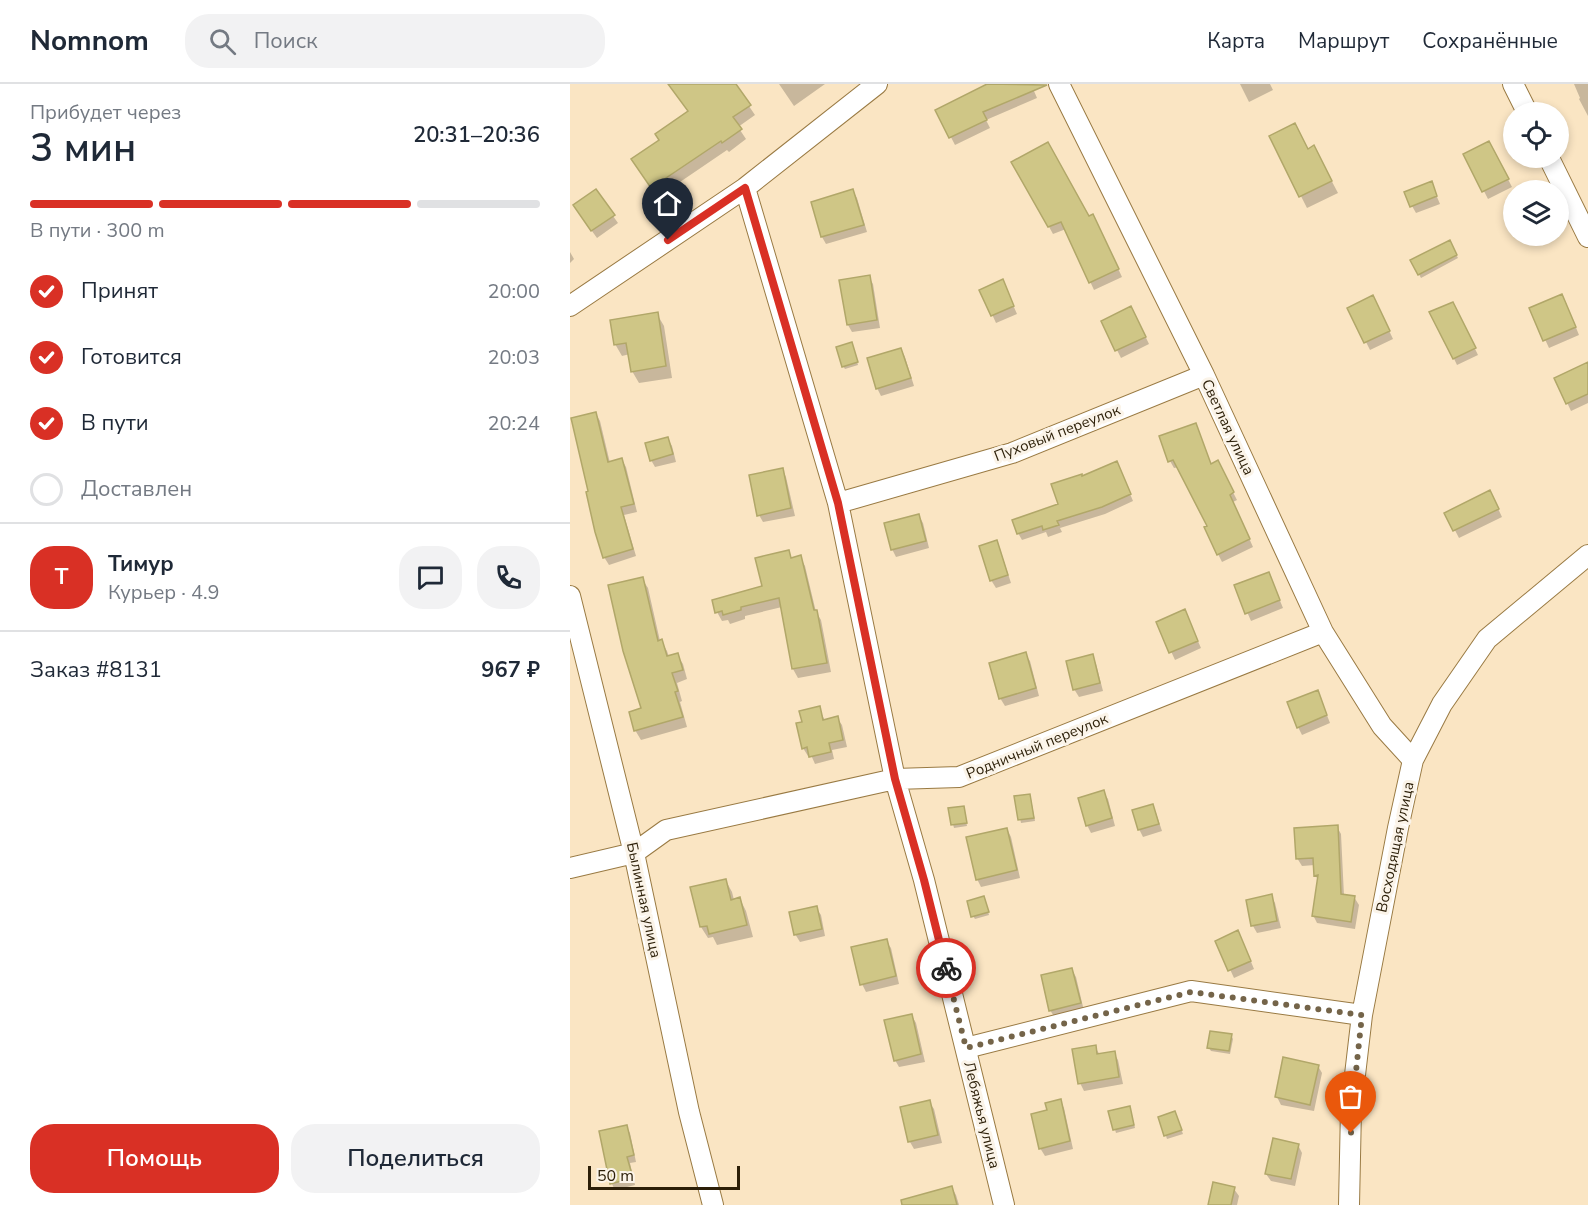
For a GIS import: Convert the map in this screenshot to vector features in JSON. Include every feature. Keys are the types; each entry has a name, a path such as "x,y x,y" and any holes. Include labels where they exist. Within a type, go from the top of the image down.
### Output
{"street":[{"path":"570,306 745,188 877,84"},
{"name":"Светлая улица","path":"1059,84 1204,375 1323,632 1382,726 1413,760"},
{"path":"1513,84 1522,102"},
{"path":"1554,168 1588,237"},
{"name":"Лебяжья улица","path":"745,188 838,503 895,779 924,880 1004,1205"},
{"name":"Пуховый переулок","path":"838,503 1012,453 1204,375"},
{"name":"Восходящая улица","path":"1349,1205 1352,1109 1362,1015 1413,760 1442,704 1486,639 1588,555"},
{"name":"Былинная улица","path":"570,596 634,854 689,1112 713,1205"},
{"name":"Родничный переулок","path":"570,868 634,854 666,830 895,779 959,777 1323,632"},
{"path":"966,1048 1191,992 1362,1015"}],"building":[{"path":"668,84 736,84 751,105 733,117 742,129 651,188 631,159 659,140 655,134 688,111"},
{"path":"987,84 1047,85 983,112 987,120 949,138 935,110"},
{"path":"1295,123 1308,149 1314,145 1332,181 1299,197 1269,136"},
{"path":"1489,141 1509,179 1482,192 1463,154"},
{"path":"1048,142 1089,216 1093,214 1119,269 1089,283 1061,222 1048,227 1011,162"},
{"path":"1432,181 1437,196 1410,207 1404,192"},
{"path":"596,189 615,215 591,231 573,205"},
{"path":"853,189 864,225 821,237 811,202"},
{"path":"1450,240 1457,255 1418,275 1410,260"},
{"path":"870,275 877,320 847,325 839,280"},
{"path":"1003,279 1014,306 991,316 979,290"},
{"path":"1562,294 1576,327 1543,341 1529,308"},
{"path":"1373,295 1390,331 1364,343 1347,308"},
{"path":"1453,302 1476,348 1453,359 1429,312"},
{"path":"1131,306 1146,337 1115,351 1101,321"},
{"path":"658,312 666,366 631,372 626,343 614,345 610,320"},
{"path":"852,342 858,362 842,367 836,347"},
{"path":"901,348 911,378 876,389 867,358"},
{"path":"1588,362 1588,394 1566,404 1554,378"},
{"path":"596,412 608,462 622,458 634,504 621,507 633,549 603,558 595,532 571,418"},
{"path":"1196,423 1211,464 1218,460 1234,492 1230,495 1250,539 1217,555 1204,527 1207,526 1173,460 1168,462 1159,436"},
{"path":"668,437 673,454 650,461 645,443"},
{"path":"1117,461 1131,494 1102,507 1057,521 1059,525 1043,530 1042,526 1017,534 1012,520 1058,504 1051,484 1082,474 1082,476"},
{"path":"783,468 791,508 757,516 749,475"},
{"path":"1490,490 1499,509 1453,531 1444,513"},
{"path":"919,514 926,541 891,550 884,523"},
{"path":"997,540 1008,575 990,581 979,546"},
{"path":"789,550 791,558 801,555 814,610 817,610 827,663 792,669 779,598 741,607 741,610 723,615 722,611 715,613 712,600 762,586 755,558"},
{"path":"1269,572 1280,600 1245,614 1234,585"},
{"path":"643,577 658,641 662,639 667,656 678,653 683,670 672,673 683,717 634,731 629,712 641,708 623,651 608,585"},
{"path":"1185,609 1198,641 1169,653 1156,622"},
{"path":"1026,652 1036,688 999,699 989,663"},
{"path":"1093,654 1100,683 1073,690 1066,661"},
{"path":"1318,690 1327,715 1297,728 1287,702"},
{"path":"820,706 823,720 838,716 843,740 829,743 831,752 809,757 807,747 802,749 796,723 802,722 799,711"},
{"path":"1104,790 1112,818 1086,826 1078,798"},
{"path":"1030,794 1034,818 1018,820 1014,796"},
{"path":"1153,804 1159,824 1138,830 1132,810"},
{"path":"964,806 967,823 951,825 948,808"},
{"path":"1338,825 1341,894 1355,896 1351,922 1312,916 1318,875 1314,876 1313,858 1296,859 1294,828"},
{"path":"1007,828 1017,870 976,880 966,837"},
{"path":"726,879 731,900 740,897 747,925 709,934 707,926 700,927 690,887"},
{"path":"1272,894 1277,921 1251,926 1246,900"},
{"path":"984,896 989,912 971,917 967,901"},
{"path":"817,906 822,929 794,935 789,912"},
{"path":"1238,930 1251,961 1228,971 1215,941"},
{"path":"887,939 896,976 860,985 851,947"},
{"path":"1072,968 1081,1003 1049,1011 1041,975"},
{"path":"912,1014 921,1054 894,1061 884,1020"},
{"path":"1210,1031 1232,1034 1229,1051 1207,1048"},
{"path":"1096,1045 1097,1054 1115,1051 1119,1077 1078,1084 1072,1049"},
{"path":"1283,1057 1319,1065 1310,1105 1275,1097"},
{"path":"1061,1099 1070,1141 1039,1149 1031,1114 1047,1110 1045,1103"},
{"path":"930,1100 938,1135 908,1142 900,1107"},
{"path":"1130,1106 1134,1125 1113,1130 1108,1111"},
{"path":"1175,1111 1182,1130 1164,1136 1158,1117"},
{"path":"627,1125 634,1155 627,1157 633,1178 610,1184 599,1131"},
{"path":"1273,1138 1299,1144 1291,1179 1265,1174"},
{"path":"1213,1182 1235,1187 1231,1205 1208,1205"},
{"path":"952,1186 957,1205 902,1205 901,1200"}],"way so far":[{"path":"946,968 966,1048 1191,992 1362,1015 1351,1133"}],"route":[{"path":"668,240 745,188 838,503 895,779 946,968"}]}
